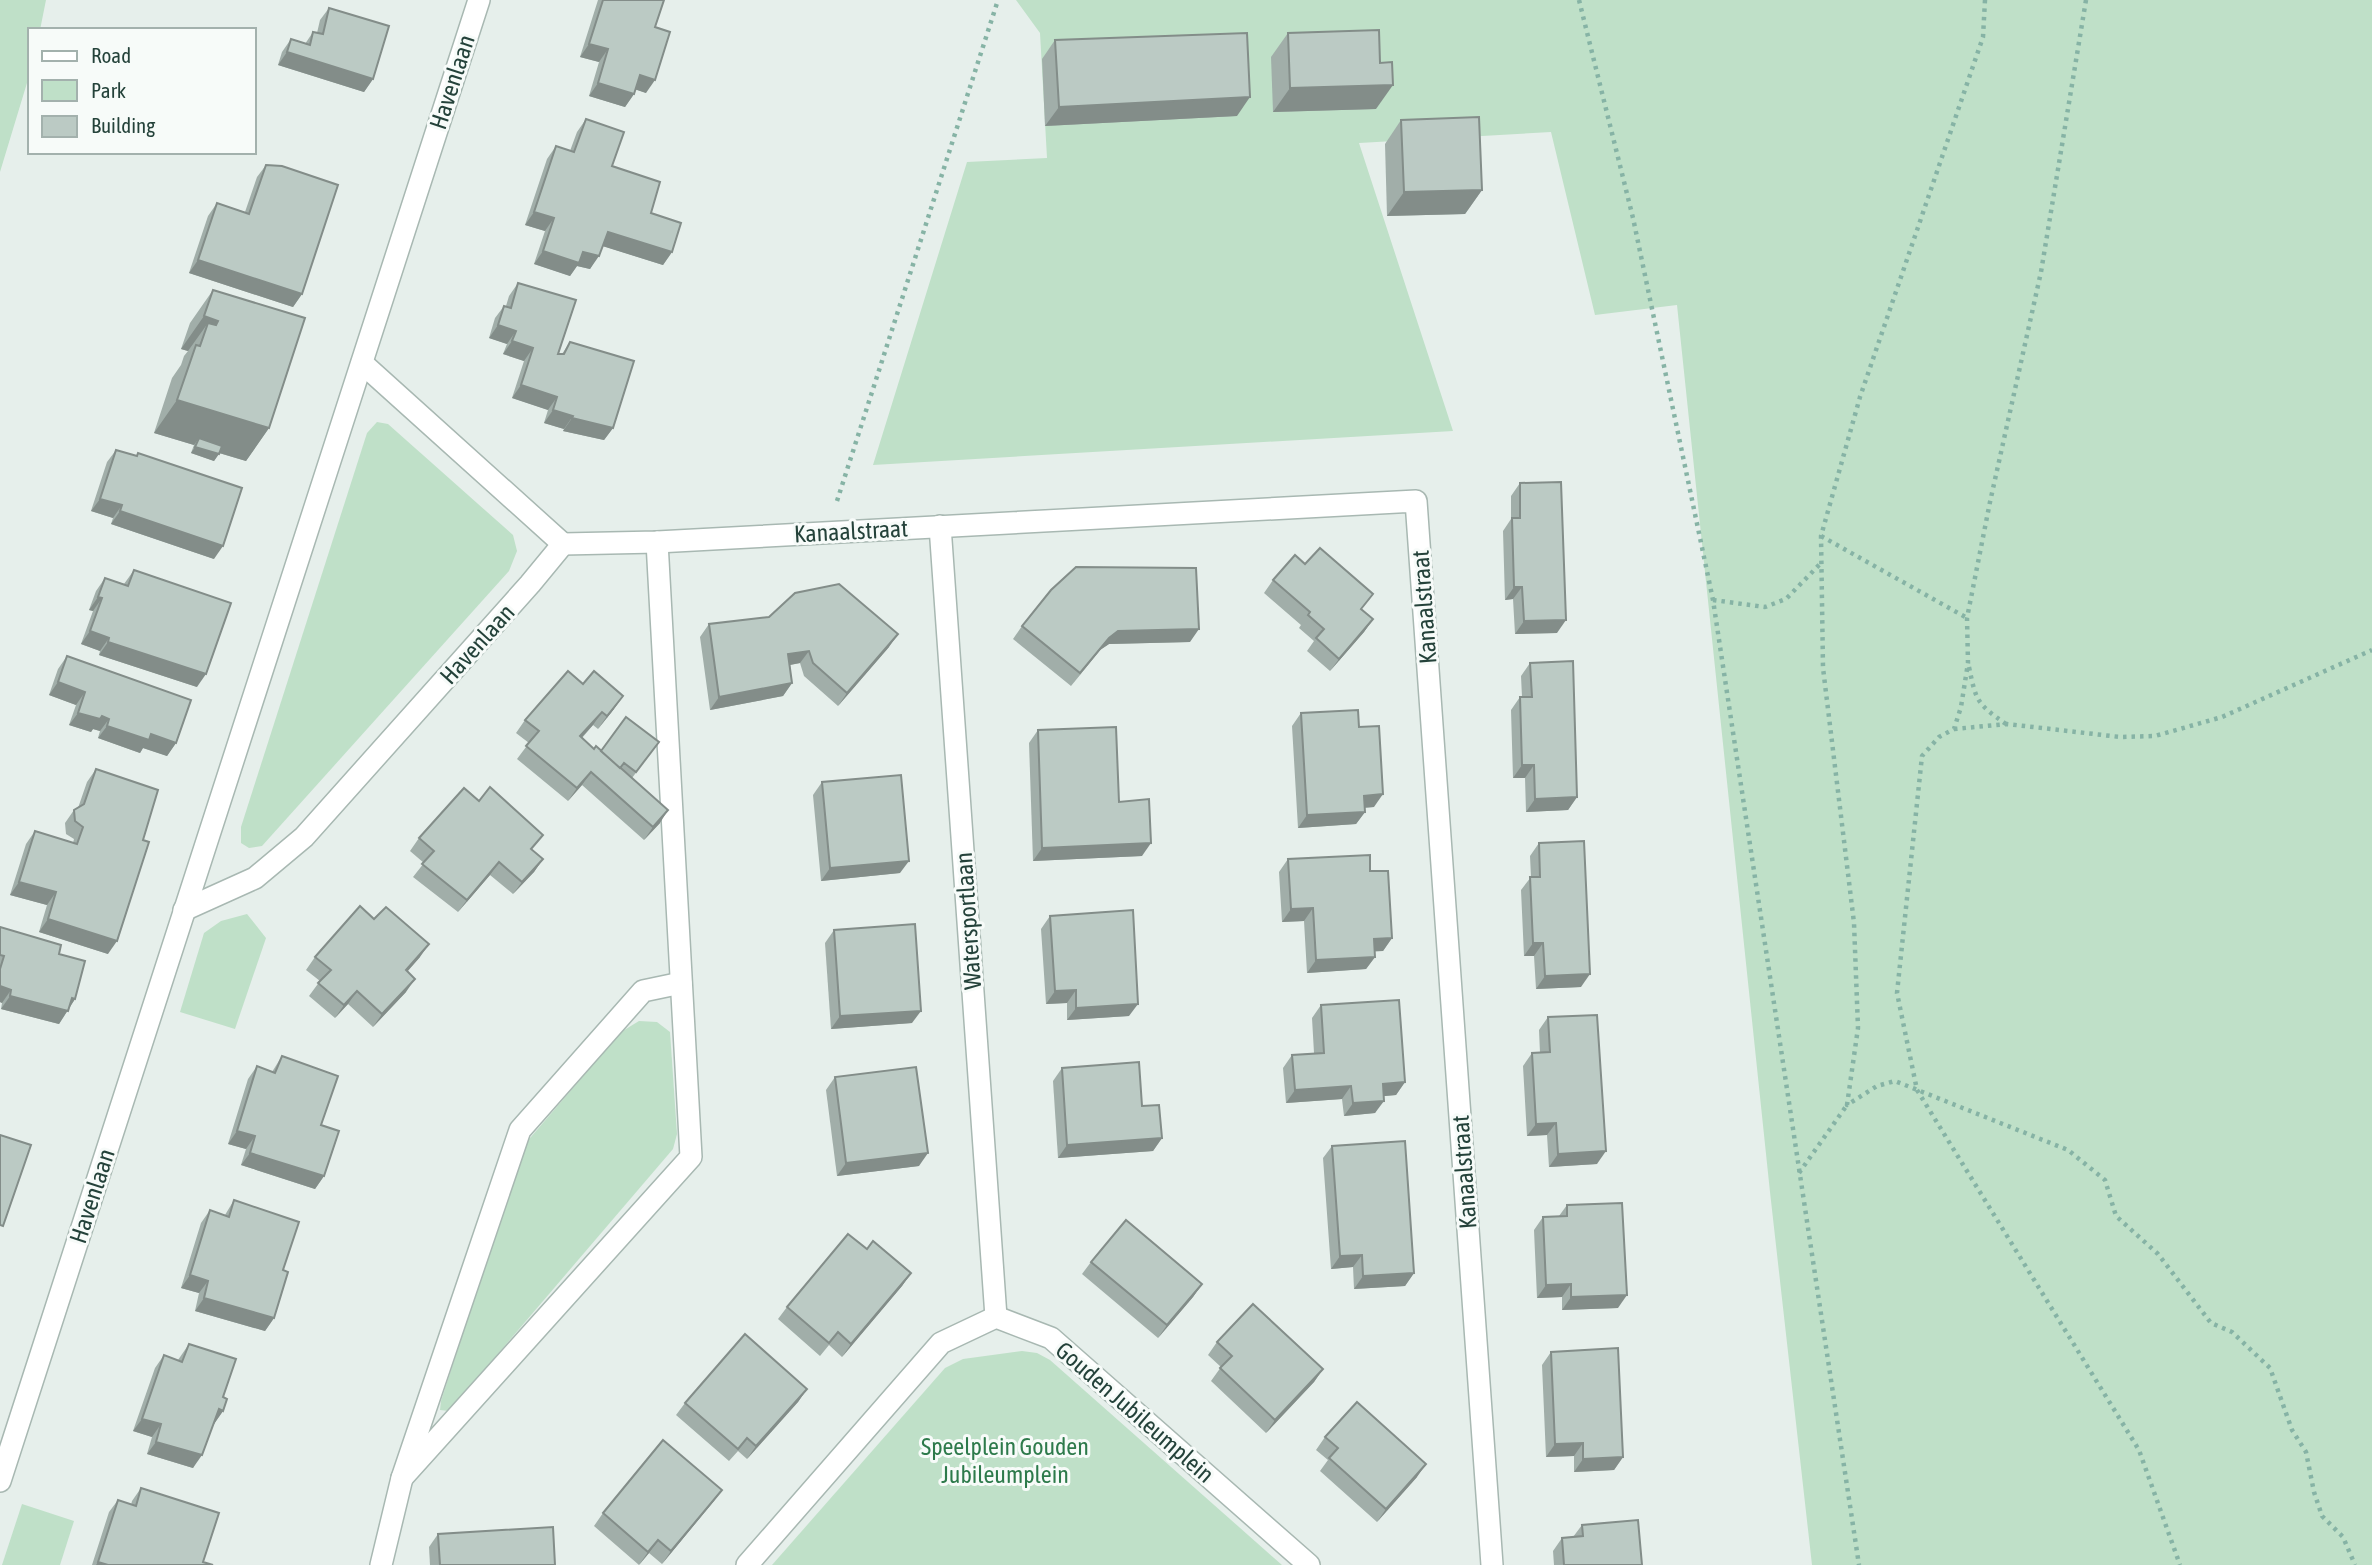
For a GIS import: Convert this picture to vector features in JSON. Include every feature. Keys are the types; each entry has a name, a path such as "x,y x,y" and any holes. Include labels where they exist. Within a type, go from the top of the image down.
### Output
{"street":[{"name":"Havenlaan","path":"0,1481 479,0"},
{"path":"362,363 562,544"},
{"name":"Kanaalstraat","path":"562,544 657,542 1416,501 1492,1565"},
{"name":"Watersportlaan","path":"940,526 996,1317"},
{"path":"402,1478 691,1157 657,542"},
{"name":"Havenlaan","path":"184,910 255,878 304,837 530,584 562,544"},
{"path":"381,1565 402,1478 520,1130 643,991 681,983"},
{"path":"747,1565 941,1343 996,1317"},
{"name":"Gouden Jubileumplein","path":"996,1317 1051,1338 1309,1565"}],"path":[{"path":"828,532 998,0"},
{"path":"1579,0 1633,218 1713,600 1858,1565"},
{"path":"1847,1105 1858,1028 1854,923 1823,668 1821,536 1860,397 1983,37 1985,0"},
{"path":"1954,729 1961,707 1968,663 1968,618 1990,502 2041,272 2086,0"},
{"path":"1821,536 1968,618"},
{"path":"1713,600 1765,607 1786,599 1821,563"},
{"path":"2180,1565 2139,1450 1917,1090 1897,993 1922,756 1939,737 1954,729 2007,724 2120,737 2155,736 2222,717 2372,650"},
{"path":"1968,663 1975,696 1988,711 2007,724"},
{"path":"1798,1174 1847,1105 1877,1086 1895,1081 2068,1150 2105,1181 2116,1216 2158,1254 2211,1323 2232,1332 2270,1368 2292,1430 2306,1452 2322,1516 2343,1537 2355,1565"}],"green space":[{"path":"0,0 46,0 40,28 28,28 28,80 0,172"},
{"path":"1016,0 2372,0 2372,1565 1812,1565 1677,305 1595,315 1551,132 1359,143 1453,431 873,465 967,162 1047,158 1040,33"},
{"path":"377,422 388,424 513,535 517,551 509,571 262,846 249,848 241,843 241,827 367,433"},
{"path":"247,914 266,938 235,1029 180,1012 204,933 221,921"},
{"path":"639,1021 657,1022 670,1032 677,1134 673,1149 449,1411 440,1410 524,1145 621,1032"},
{"name":"Speelplein Gouden Jubileumplein","path":"1022,1351 1037,1353 1050,1360 1282,1565 772,1565 945,1368 963,1359"},
{"path":"22,1504 74,1521 60,1565 2,1565"}],"building":[{"path":"603,0 664,0 655,27 670,32 655,80 640,75 634,94 598,83 608,49 589,44"},
{"path":"329,8 389,26 373,79 287,52 291,39 310,45 313,32 323,34"},
{"path":"1379,30 1380,63 1392,62 1393,85 1290,88 1288,33"},
{"path":"1247,33 1250,97 1059,107 1055,40"},
{"path":"1479,117 1482,190 1404,192 1401,120"},
{"path":"586,119 624,132 612,166 660,182 651,213 681,223 672,252 608,232 599,256 583,252 579,263 543,251 554,218 534,212 556,146 574,152"},
{"path":"266,165 282,166 338,185 302,294 198,260 217,203 249,214"},
{"path":"518,283 576,300 558,354 564,354 570,342 634,361 613,428 572,418 573,416 553,410 557,397 521,385 533,348 512,341 516,331 498,325 504,306 511,308"},
{"path":"213,290 305,318 269,428 177,400 196,345 200,346 208,323 216,325 218,321 204,316"},
{"path":"199,438 222,446 219,454 195,447"},
{"path":"116,450 137,456 138,453 242,488 223,546 120,511 122,505 100,499"},
{"path":"1561,482 1566,620 1524,621 1522,587 1514,587 1513,553 1512,518 1520,518 1520,483"},
{"path":"1320,548 1373,594 1361,609 1373,619 1339,659 1316,638 1324,629 1308,615 1310,612 1273,580 1295,555 1305,564"},
{"path":"1076,567 1196,568 1199,629 1118,631 1080,673 1022,626 1051,590"},
{"path":"134,570 231,603 206,674 108,642 109,638 90,631 102,598 98,597 105,578 128,586"},
{"path":"839,584 898,634 847,693 813,663 809,651 788,654 792,683 719,697 709,624 769,617 795,593"},
{"path":"67,656 191,700 176,743 151,734 149,740 107,726 109,719 102,716 100,719 78,713 85,692 58,682"},
{"path":"1573,661 1577,797 1535,799 1534,765 1522,765 1520,697 1532,697 1530,663"},
{"path":"568,671 583,684 594,671 623,696 607,716 602,712 580,736 594,749 596,746 668,810 653,827 591,772 577,788 526,746 539,731 525,720"},
{"path":"1358,710 1359,727 1379,726 1383,794 1364,796 1365,812 1307,815 1301,713"},
{"path":"626,717 659,742 636,772 624,763 620,768 601,751"},
{"path":"1116,727 1119,802 1149,799 1151,843 1042,848 1038,730"},
{"path":"96,769 158,790 143,840 149,842 117,941 48,919 56,892 19,882 35,831 77,844 83,827 75,821 74,810 84,804"},
{"path":"901,775 909,861 830,868 822,782"},
{"path":"490,787 543,835 531,849 543,859 522,882 499,862 467,900 422,864 434,851 419,838 464,788 479,801"},
{"path":"1584,841 1590,974 1545,976 1543,943 1533,943 1530,877 1540,877 1539,843"},
{"path":"1370,855 1370,871 1388,871 1392,938 1374,939 1375,957 1316,960 1313,908 1291,909 1288,859"},
{"path":"360,906 374,919 386,907 429,944 406,970 415,979 382,1014 357,991 344,1005 318,983 331,970 315,957"},
{"path":"1133,910 1138,1004 1076,1008 1076,990 1055,991 1050,916"},
{"path":"915,924 921,1011 840,1016 834,930"},
{"path":"0,927 61,945 59,954 85,961 75,999 72,998 68,1011 10,996 11,990 0,986 0,969 4,956 0,955"},
{"path":"1399,1000 1405,1082 1383,1084 1384,1101 1353,1103 1351,1086 1295,1090 1292,1055 1324,1053 1321,1005"},
{"path":"1597,1015 1606,1151 1558,1154 1556,1123 1536,1124 1532,1053 1550,1052 1548,1017"},
{"path":"282,1056 338,1076 321,1125 339,1131 324,1176 250,1153 255,1136 237,1131 257,1066 275,1073"},
{"path":"1139,1062 1142,1106 1159,1105 1162,1138 1067,1145 1062,1068"},
{"path":"916,1067 928,1153 846,1163 835,1077"},
{"path":"0,1135 31,1145 3,1226 0,1225"},
{"path":"1405,1141 1414,1273 1363,1276 1362,1255 1340,1256 1332,1146"},
{"path":"234,1200 299,1222 283,1270 288,1272 274,1318 204,1298 208,1281 190,1275 210,1210 229,1217"},
{"path":"1622,1203 1627,1295 1571,1297 1571,1284 1546,1285 1543,1217 1567,1216 1567,1205"},
{"path":"1126,1220 1202,1284 1167,1325 1091,1262"},
{"path":"848,1234 867,1249 873,1241 911,1273 851,1344 838,1332 829,1343 787,1307"},
{"path":"1253,1304 1323,1369 1275,1420 1220,1368 1232,1356 1217,1342"},
{"path":"745,1334 807,1389 756,1446 747,1438 738,1449 685,1403"},
{"path":"189,1344 236,1359 223,1397 227,1399 223,1411 219,1409 202,1455 156,1442 161,1424 142,1419 164,1355 182,1362"},
{"path":"1618,1348 1623,1457 1583,1459 1583,1443 1555,1444 1551,1352"},
{"path":"1357,1402 1426,1464 1386,1509 1329,1458 1338,1448 1325,1437"},
{"path":"663,1440 722,1490 671,1551 658,1540 648,1552 603,1513"},
{"path":"141,1488 219,1513 203,1562 213,1565 108,1565 98,1562 118,1500 136,1506"},
{"path":"1638,1520 1642,1565 1564,1565 1562,1538 1583,1536 1582,1525"},
{"path":"553,1527 555,1565 440,1565 438,1534"}]}
